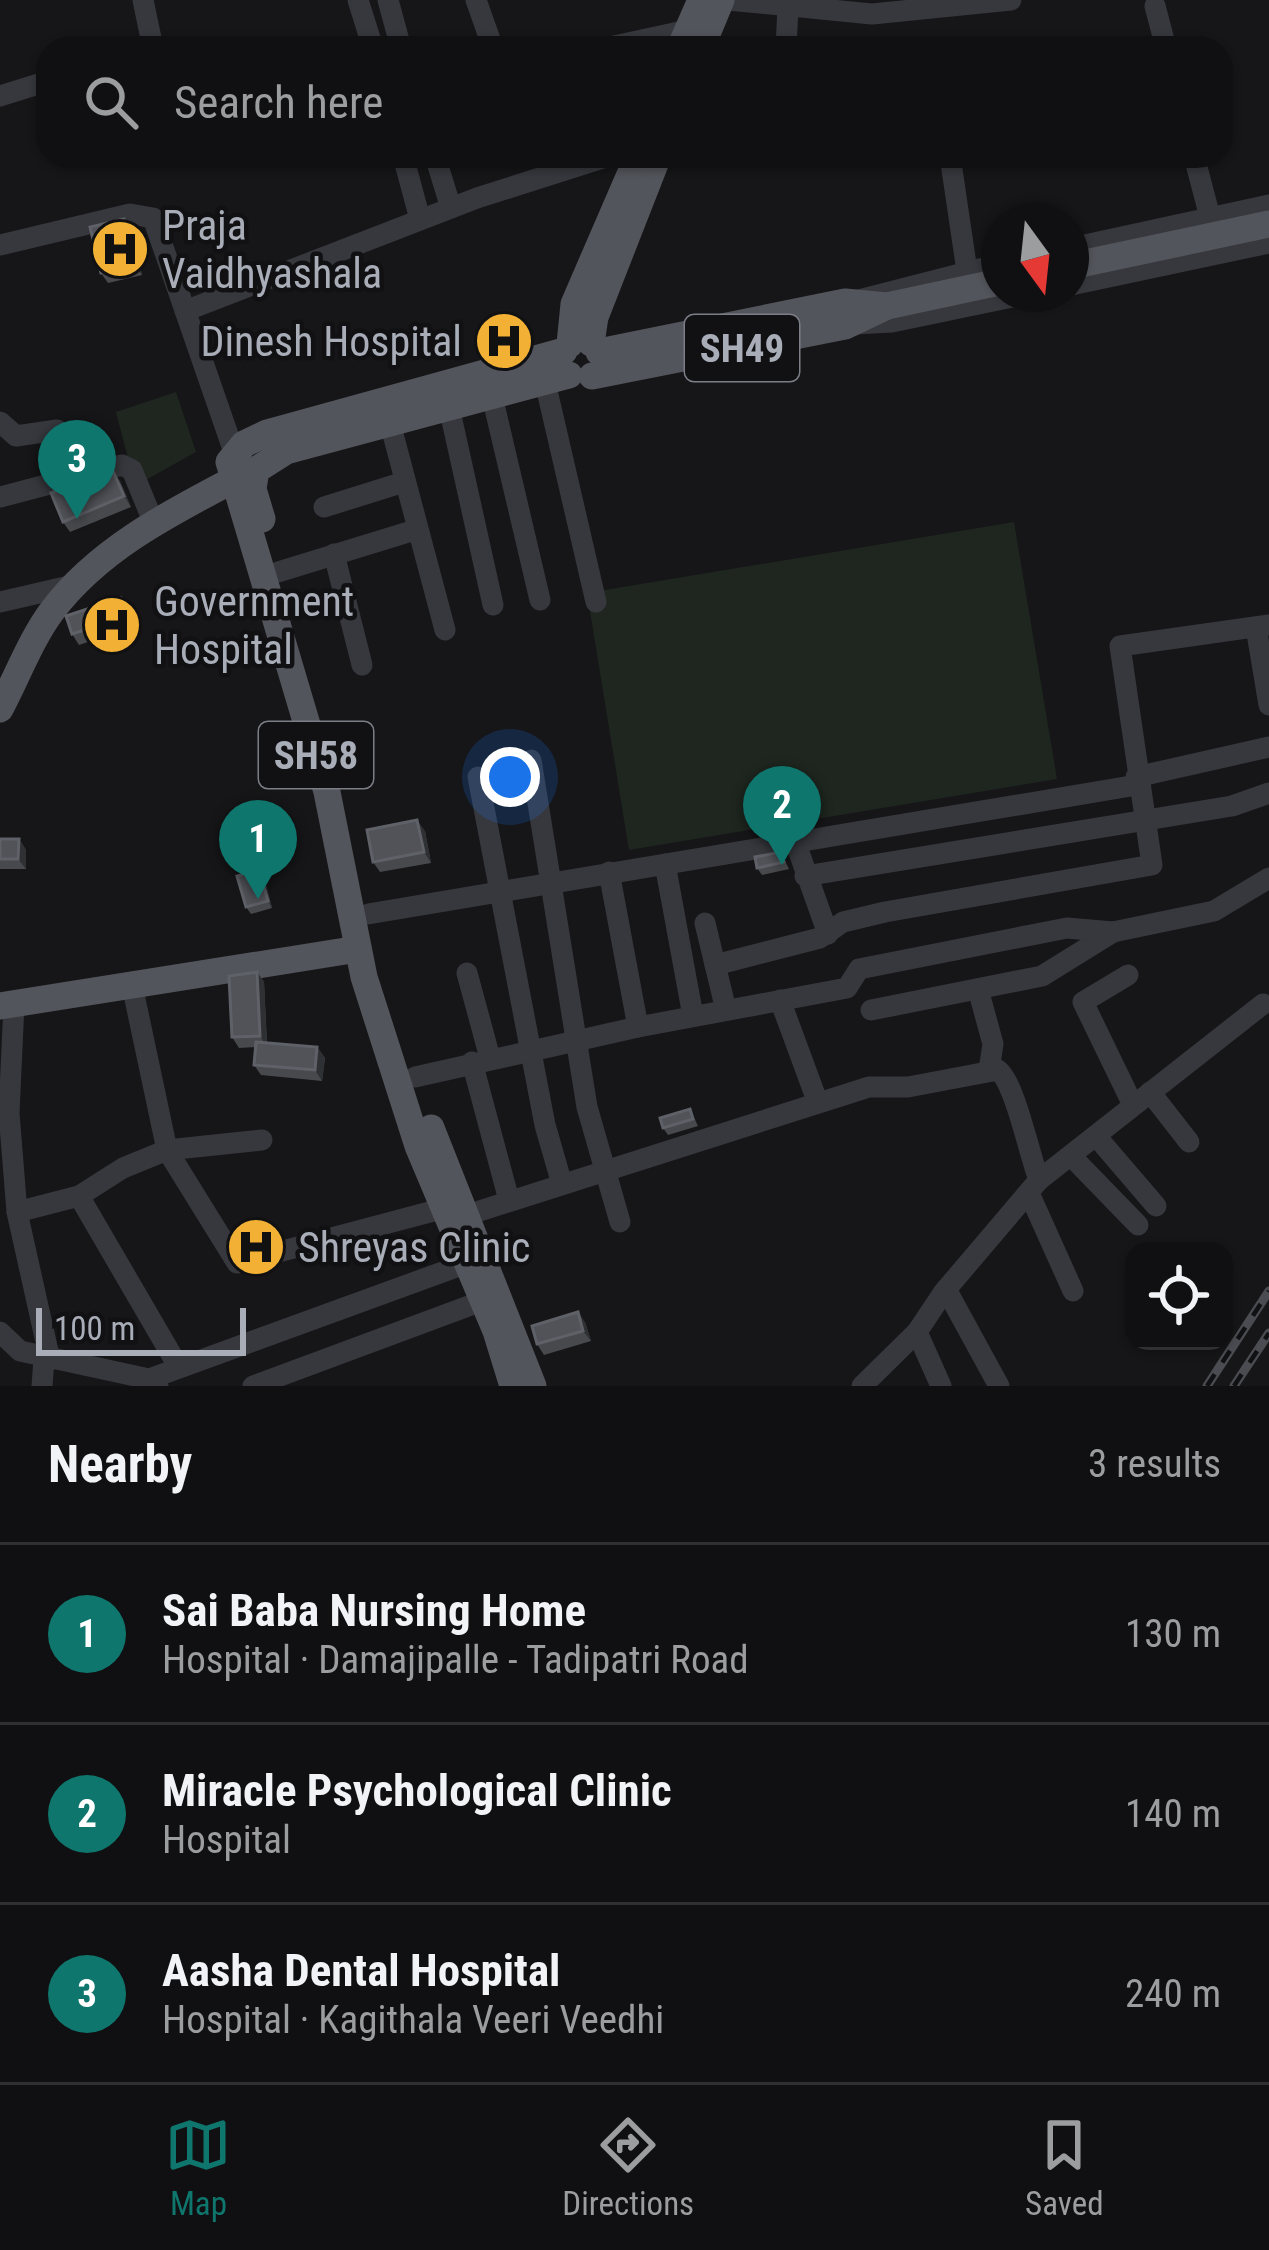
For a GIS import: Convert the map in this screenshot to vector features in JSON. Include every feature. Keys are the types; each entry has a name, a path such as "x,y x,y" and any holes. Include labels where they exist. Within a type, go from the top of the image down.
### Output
{"main road":[{"path":"691,36 700,0"},
{"path":"695,36 724,0"},
{"path":"0,709 44,625 72,592 152,521 286,451 492,396 576,360 595,316 636,168"},
{"path":"1089,262 1269,224"},
{"name":"SH49","path":"576,360 981,286"},
{"path":"243,471 267,433 359,404 576,360"},
{"name":"SH58","path":"243,471 335,760 378,972 454,1212"},
{"name":"SH58","path":"243,471 326,792 358,949 454,1212 533,1386"},
{"path":"0,734 72,592"},
{"path":"7,1005 358,949"},
{"name":"SH58","path":"475,1260 482,1301 513,1386"}],"street":[{"path":"142,0 150,36"},
{"path":"358,0 369,36"},
{"path":"388,0 398,36"},
{"path":"476,0 489,36"},
{"path":"724,0 905,13 995,1"},
{"path":"1155,6 1163,36"},
{"path":"787,36 788,7"},
{"path":"0,96 36,85"},
{"path":"406,168 420,219"},
{"path":"439,168 451,208"},
{"path":"185,311 451,208 601,168"},
{"path":"952,168 968,271"},
{"path":"1197,168 1210,217"},
{"path":"1089,244 1269,205"},
{"path":"0,245 130,214 153,218 243,471"},
{"path":"1089,281 1269,243"},
{"path":"854,312 981,268"},
{"path":"854,312 885,323 981,303"},
{"path":"576,360 596,602"},
{"path":"492,396 541,600"},
{"path":"448,407 493,605"},
{"path":"0,422 16,436 57,430"},
{"path":"390,423 445,630"},
{"path":"0,497 122,465 132,470 152,521"},
{"path":"324,507 404,482"},
{"path":"278,572 416,530"},
{"path":"334,554 362,665"},
{"path":"0,602 72,592"},
{"path":"715,965 828,934 843,922 885,912 1148,868 1152,861 1136,781 1120,646 1263,626 1269,705"},
{"path":"368,914 796,844 1136,781 1269,747"},
{"path":"531,760 554,881 583,1088 620,1222"},
{"path":"478,778 562,1184"},
{"path":"805,876 1232,806 1269,793"},
{"path":"796,844 828,934"},
{"path":"665,864 693,1016"},
{"path":"609,872 638,1027"},
{"path":"415,1077 579,1039 847,988 859,969 1067,928 1113,932 1221,910 1269,878"},
{"path":"706,923 726,1010"},
{"path":"871,1010 1049,974 1113,932"},
{"path":"467,973 509,1200"},
{"path":"1127,975 1083,1002 1141,1099 1189,1142"},
{"path":"132,985 166,1150 237,1264 509,1200 869,1087 908,1088 998,1070 1013,1087 1034,1186 1073,1291"},
{"path":"978,989 993,1044 989,1070"},
{"path":"780,1000 818,1103"},
{"path":"862,1386 917,1332 946,1289 1034,1186 1263,1004"},
{"path":"7,1005 17,1212 47,1359 42,1386"},
{"path":"1096,1136 1156,1206"},
{"path":"17,1212 79,1196 123,1168 166,1150 262,1140"},
{"path":"1072,1158 1138,1225"},
{"path":"79,1196 178,1366"},
{"path":"0,1334 20,1351 154,1383 178,1366 475,1260"},
{"path":"946,1289 1000,1386"},
{"path":"253,1386 482,1301"},
{"path":"917,1332 941,1386"}],"shaded area":[{"path":"176,392 196,452 135,486 116,412"},
{"path":"1014,522 1057,779 629,850 587,593"}],"building":[{"path":"124,219 134,265 101,273 90,227"},
{"path":"509,325 511,339 489,342 487,328"},
{"path":"113,471 124,496 63,522 51,493"},
{"path":"121,598 127,616 72,634 66,616"},
{"path":"417,820 424,852 373,862 367,830"},
{"path":"0,839 19,839 18,859 0,859"},
{"path":"781,852 784,862 757,868 755,857"},
{"path":"259,870 268,901 246,907 237,876"},
{"path":"257,972 260,1036 232,1037 229,976"},
{"path":"256,1042 317,1047 315,1070 254,1065"},
{"path":"690,1109 693,1119 663,1128 660,1118"},
{"path":"264,1221 268,1231 239,1239 236,1233"},
{"path":"578,1312 583,1331 537,1344 532,1326"}],"railway":[{"path":"1207,1386 1269,1291"},
{"path":"1234,1386 1269,1333"}],"place":[{"name":"Praja Vaidhyashala","path":"120,249"},
{"name":"Dinesh Hospital","path":"504,341"},
{"name":"Aasha Dental Hospital","path":"77,519"},
{"name":"Government Hospital","path":"112,625"},
{"name":"Miracle Psychological Clinic","path":"782,865"},
{"name":"Sai Baba Nursing Home","path":"258,899"},
{"name":"Shreyas Clinic","path":"256,1247"}]}
